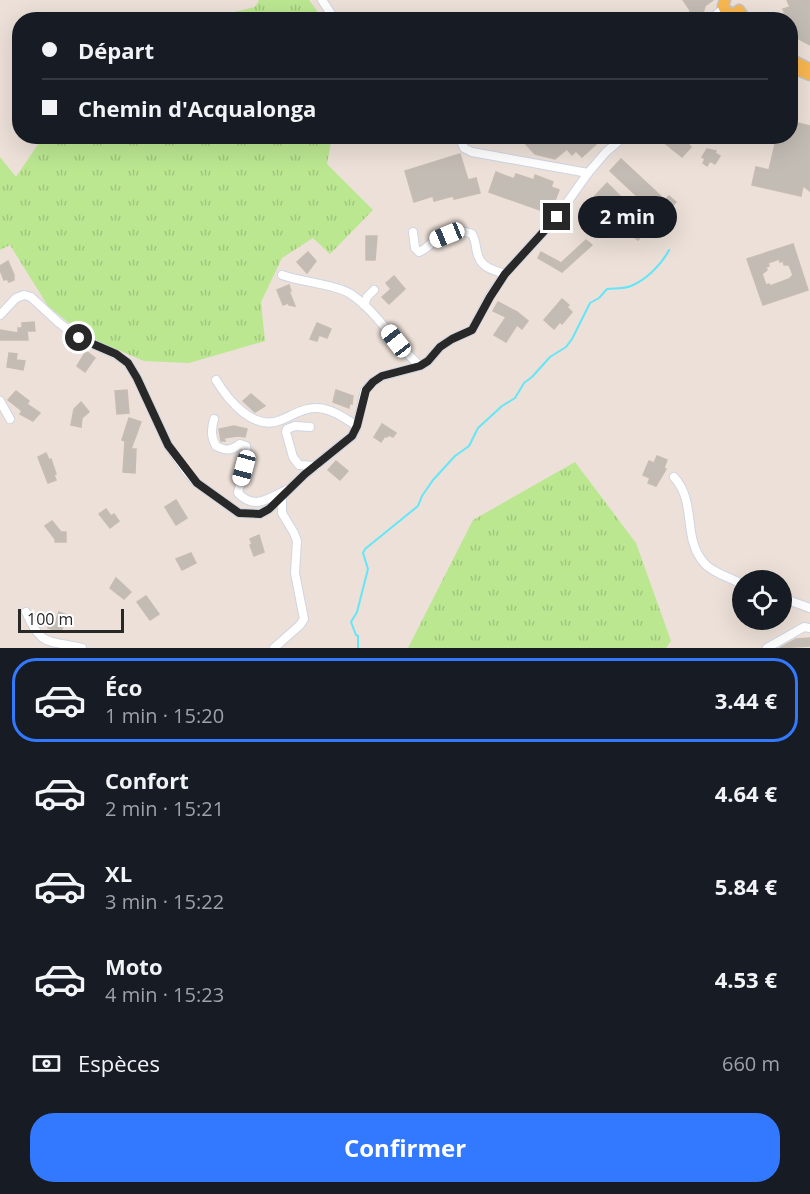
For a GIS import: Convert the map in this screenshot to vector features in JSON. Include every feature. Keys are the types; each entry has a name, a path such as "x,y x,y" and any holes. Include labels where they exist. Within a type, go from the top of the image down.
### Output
{"street":[{"path":"462,144 464,148 472,152 588,172"},
{"path":"0,315 16,298 24,295 31,297 79,338 116,354 128,363 168,445 186,471 197,483 239,513 260,514 346,443 357,426 361,401 373,382 382,376 420,366 428,361 440,347 472,330 505,274 557,217 588,172 616,144"},
{"path":"413,232 415,248 418,252 422,252 436,240 459,231 472,234 476,241 479,259 487,267 505,274"},
{"path":"282,275 348,292 364,305 404,352 420,366"},
{"path":"364,305 367,297 374,290"},
{"path":"216,380 233,403 256,420 266,424 309,408 324,408 357,426"},
{"path":"0,402 10,419"},
{"path":"214,419 212,438 216,446 225,450 233,449 240,444 246,446 247,454 238,493 243,499 250,503 265,501 289,489"},
{"path":"310,428 295,426 287,429 286,432 293,457 299,465 316,466"},
{"path":"674,477 682,486 687,499 691,539 698,554 706,565 732,579"},
{"path":"274,648 300,626 304,619 295,573 297,541 282,513 282,498"},
{"path":"792,602 810,608"},
{"path":"26,612 33,629 40,638 82,648"},
{"path":"767,648 804,627 810,628"}],"green space":[{"path":"259,0 309,0 318,12 234,12 255,7"},
{"path":"38,144 331,144 327,164 373,210 330,254 313,238 282,258 261,302 265,341 189,363 144,361 85,336 48,306 10,245 0,250 0,157 16,177"},
{"path":"575,462 636,543 671,641 666,648 408,648 473,520"}],"building":[{"path":"683,0 713,0 705,6 703,12 690,12"},
{"path":"787,0 810,0 810,45 798,39 798,12 784,12 783,9 790,7"},
{"path":"798,123 810,126 810,191 803,186 801,196 752,185 756,167 769,170 775,144 798,144"},
{"path":"526,144 596,144 582,157 576,151 572,155 567,149 555,159 535,154"},
{"path":"666,144 689,144 691,147 682,157"},
{"path":"707,149 716,151 715,153 720,156 715,164 710,161 707,166 703,163 705,159 702,157"},
{"path":"460,154 468,180 476,178 480,193 434,201 433,196 414,202 405,171"},
{"path":"621,159 665,200 669,196 676,202 663,216 648,202 639,212 633,207 640,199 610,171"},
{"path":"496,172 514,179 516,174 534,180 535,175 553,182 551,187 559,190 551,211 544,208 543,211 489,192"},
{"path":"607,183 622,198 605,217 610,222 598,235 594,231 598,227 581,211"},
{"path":"643,218 649,223 638,240 630,234"},
{"path":"366,236 377,236 375,260 366,260"},
{"path":"586,240 592,245 562,272 538,258 541,252 561,263"},
{"path":"793,244 808,290 763,305 747,259","holes":["779,259 780,262 783,261 784,265 789,265 793,275 789,279 770,286 766,285 762,274 767,270 768,263"]},
{"path":"308,252 316,261 307,273 297,262"},
{"path":"8,261 14,275 14,280 9,282 7,279 4,280 0,270 0,266"},
{"path":"394,276 405,289 389,304 382,297 391,289 386,283"},
{"path":"289,285 295,306 288,303 283,305 277,290"},
{"path":"562,299 569,305 567,307 572,312 562,324 560,322 554,329 544,320"},
{"path":"498,302 528,321 522,329 517,325 506,342 494,335 506,317 493,311"},
{"path":"34,322 35,331 27,331 28,340 0,340 0,330 18,333 18,328 22,328 22,323"},
{"path":"317,323 331,329 327,338 319,335 317,341 310,339"},
{"path":"86,351 95,358 85,372 77,366"},
{"path":"9,353 17,354 16,360 25,361 23,370 7,367"},
{"path":"127,390 129,413 117,414 115,391"},
{"path":"336,390 353,396 349,408 333,402"},
{"path":"16,391 29,401 27,404 40,413 33,421 20,414 22,411 8,400"},
{"path":"251,394 265,406 255,412 243,401"},
{"path":"81,402 89,412 82,418 81,427 71,425 74,409"},
{"path":"129,418 141,422 131,449 136,449 135,473 123,472 125,441 122,440"},
{"path":"382,424 396,433 393,437 385,436 381,442 374,437"},
{"path":"234,426 247,429 245,437 224,438 225,441 221,441 219,429"},
{"path":"46,453 49,460 51,459 56,474 54,475 56,480 48,483 38,457"},
{"path":"657,456 667,460 664,468 666,469 656,486 648,483 650,478 643,475 649,461 654,463"},
{"path":"336,461 348,471 340,480 328,470"},
{"path":"176,500 187,518 176,525 165,507"},
{"path":"106,509 119,521 110,528 99,514"},
{"path":"52,521 61,532 66,532 66,542 55,542 45,526"},
{"path":"259,535 264,552 254,556 250,539"},
{"path":"191,553 196,563 182,570 176,559"},
{"path":"116,578 131,592 124,599 110,588"},
{"path":"146,596 159,614 150,620 137,602"},
{"path":"59,612 67,615 61,632 48,628 50,621 55,622"},
{"path":"810,638 810,646 780,648 796,639"}],"waterway":[{"path":"358,648 358,636 351,622 357,612 368,569 363,553 365,549 418,506 433,480 455,456 469,446 478,428 502,406 515,398 524,383 550,357 566,347 590,303 599,298 607,289 628,287 648,276 669,250"}],"route":[{"path":"79,338 116,354 128,363 168,445 197,483 239,513 260,514 282,498 305,474 352,436 357,426 361,401 373,382 382,376 420,366 428,361 440,347 472,330 505,274 557,217"}]}
